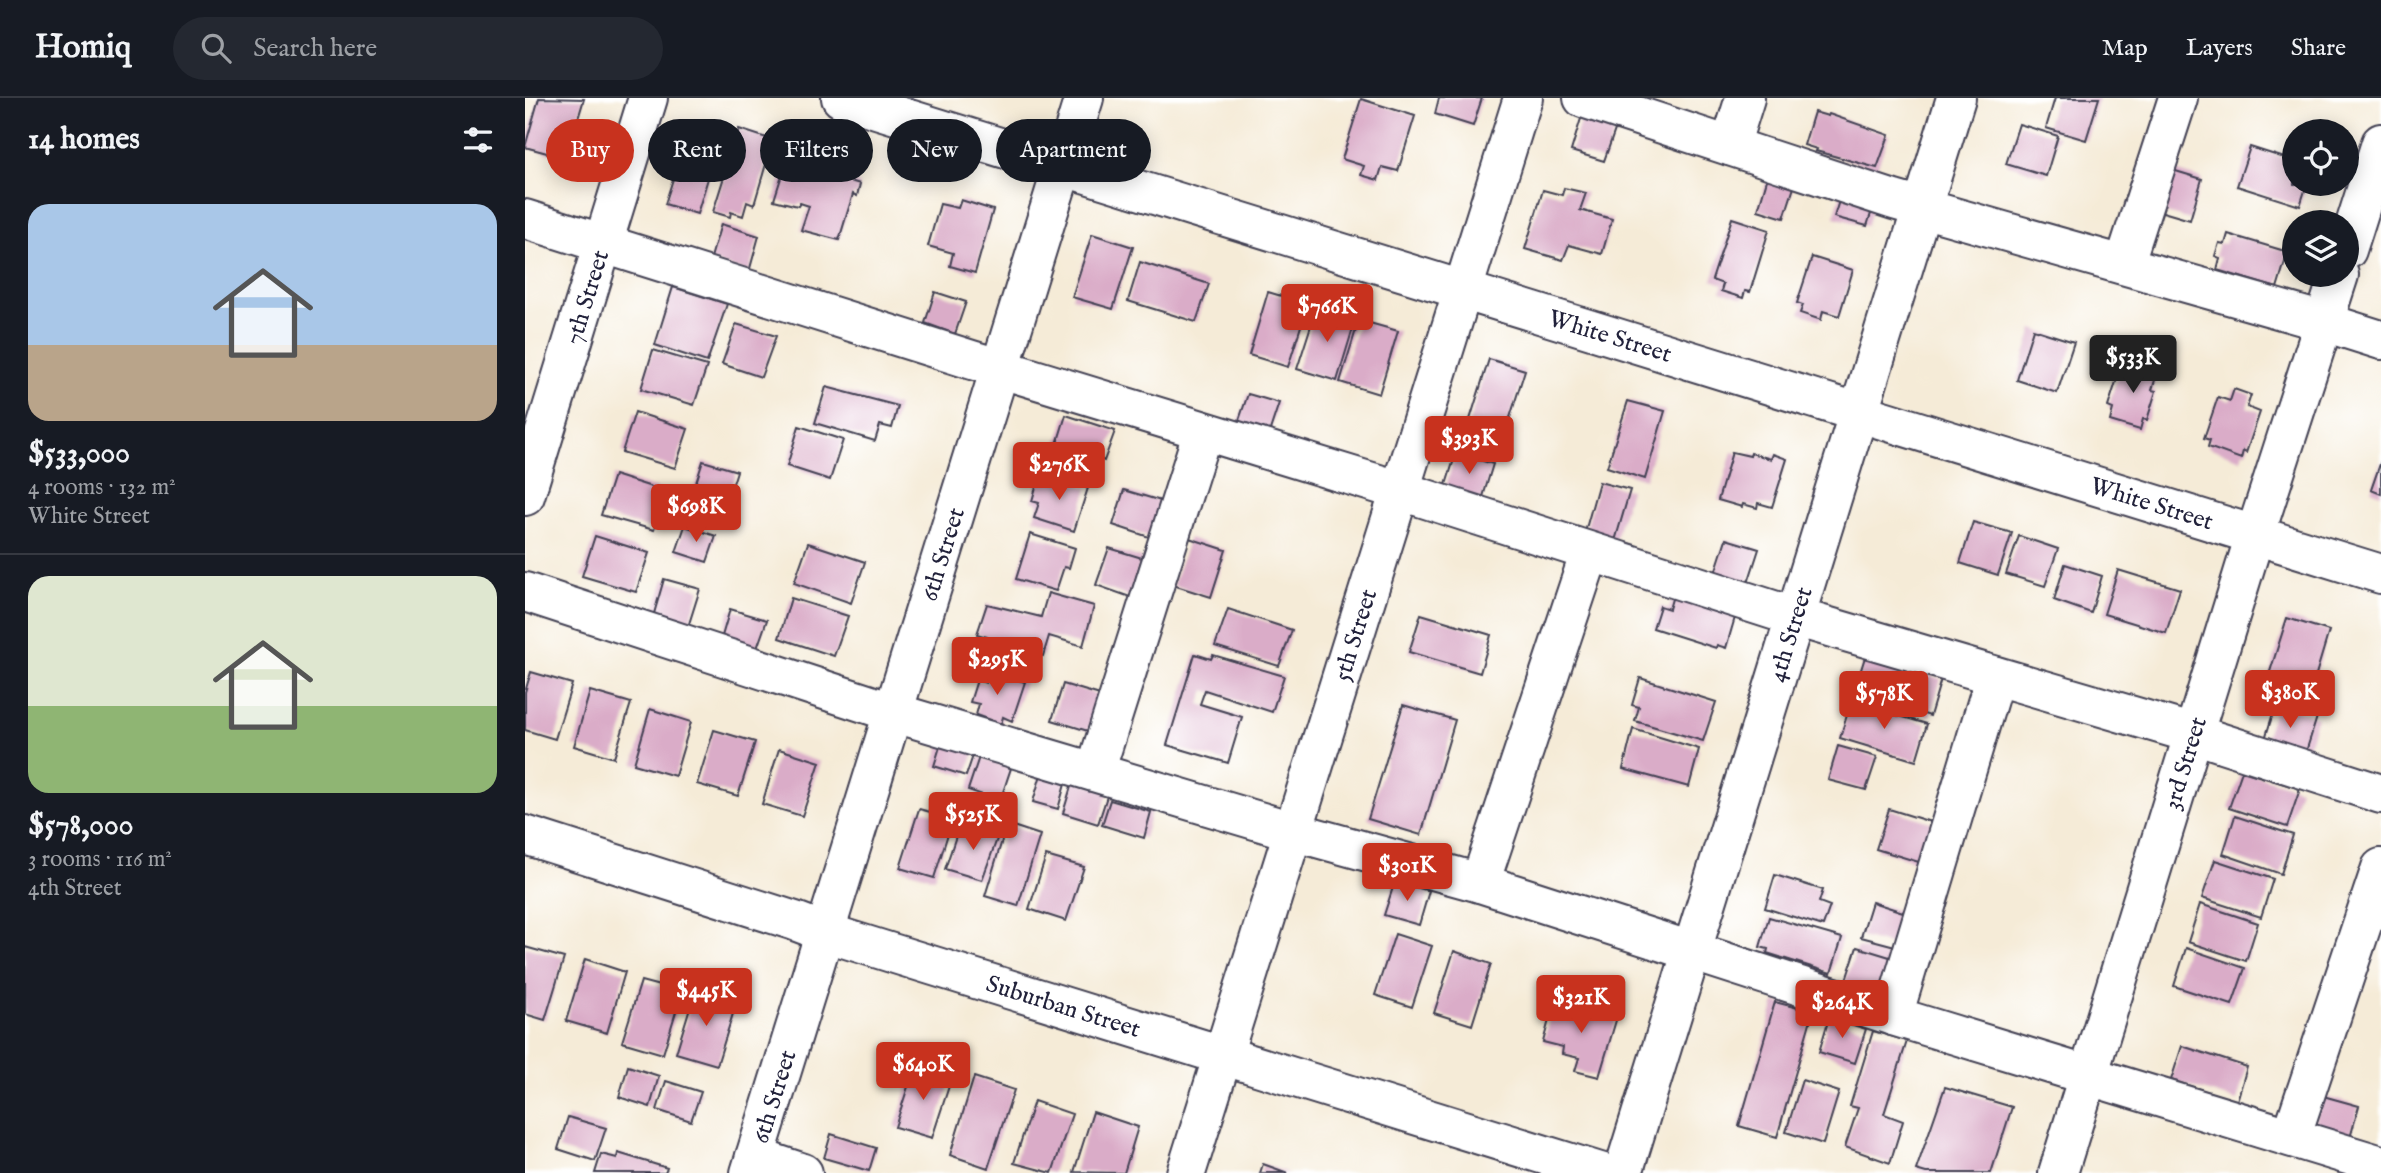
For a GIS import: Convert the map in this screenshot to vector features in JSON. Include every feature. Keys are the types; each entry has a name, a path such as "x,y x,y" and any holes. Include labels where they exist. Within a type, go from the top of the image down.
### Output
{"street":[{"name":"7th Street","path":"525,496 648,98"},
{"name":"White Street","path":"841,98 996,146"},
{"name":"6th Street","path":"1077,119 1084,98"},
{"name":"5th Street","path":"1186,1173 1523,98"},
{"path":"1583,98 1922,207 2381,340"},
{"path":"1730,146 1745,98"},
{"name":"4th Street","path":"1623,1173 1956,98"},
{"path":"2124,265 2178,98"},
{"path":"2359,212 2381,143"},
{"name":"6th Street","path":"752,1165 1057,182"},
{"name":"White Street","path":"1113,182 2381,574"},
{"path":"525,219 1795,617 2194,734 2381,794"},
{"name":"3rd Street","path":"2058,1173 2255,535 2335,287"},
{"path":"1095,772 1203,431"},
{"path":"1480,883 1590,552"},
{"path":"525,592 893,712 1292,831 1480,883 1892,1016 2381,1165"},
{"path":"1892,1016 1995,676"},
{"name":"Suburban Street","path":"525,835 795,920 824,932 1604,1173"},
{"path":"2291,1137 2381,869"},
{"path":"752,1165 803,1173"}],"building":[{"path":"539,98 584,99 578,119 546,119 546,153 525,147"},
{"path":"1439,98 1482,98 1473,126 1435,114"},
{"path":"2055,98 2099,98 2086,140 2046,128"},
{"path":"1361,99 1415,116 1398,171 1382,167 1378,180 1361,175 1364,166 1342,159"},
{"path":"1583,112 1617,124 1604,161 1571,151"},
{"path":"1814,112 1828,116 1829,114 1889,135 1877,168 1816,151 1817,149 1804,145"},
{"path":"2019,124 2058,136 2046,176 2006,164"},
{"path":"746,131 760,136 761,182 754,205 747,202 743,216 731,212 730,217 713,212 722,182 746,182"},
{"path":"2250,147 2282,157 2282,196 2303,196 2300,206 2237,186"},
{"path":"2169,169 2202,179 2190,220 2156,210"},
{"path":"1769,173 1796,181 1784,218 1758,210"},
{"path":"672,182 707,182 697,214 665,204"},
{"path":"780,182 860,184 857,196 853,194 839,240 801,230 809,206 774,200"},
{"path":"1564,188 1586,193 1580,210 1612,219 1602,254 1569,245 1563,260 1525,249 1543,190 1562,195"},
{"path":"1841,194 1874,204 1867,226 1834,217"},
{"path":"961,200 993,210 975,273 950,266 953,253 928,246 940,204 958,208"},
{"path":"1732,218 1769,230 1750,292 1745,291 1743,298 1721,291 1723,284 1712,280"},
{"path":"721,224 759,236 749,272 710,261"},
{"path":"1092,234 1133,247 1113,309 1072,297"},
{"path":"2228,234 2282,250 2282,272 2277,288 2217,270 2220,258 2215,256 2219,243 2225,244"},
{"path":"1812,257 1853,270 1839,316 1823,311 1821,320 1800,313 1803,305 1797,303"},
{"path":"1140,262 1209,284 1196,322 1128,301"},
{"path":"673,287 727,304 707,362 655,345"},
{"path":"935,292 966,302 955,334 925,323"},
{"path":"1268,292 1308,304 1288,367 1249,355"},
{"path":"1317,307 1356,318 1337,381 1297,369"},
{"path":"1359,320 1398,331 1379,394 1340,382"},
{"path":"736,324 776,336 761,377 722,364"},
{"path":"2033,329 2074,342 2057,393 2017,380"},
{"path":"653,350 707,366 694,405 641,389"},
{"path":"1489,359 1525,370 1501,446 1469,437 1472,428 1468,426"},
{"path":"2123,360 2158,370 2152,390 2156,391 2147,420 2143,419 2140,430 2110,421 2113,409 2108,407"},
{"path":"826,387 898,406 892,428 880,425 875,441 815,423"},
{"path":"2234,389 2251,395 2247,407 2260,412 2246,453 2243,451 2241,459 2208,447 2210,440 2204,438 2218,397 2230,401"},
{"path":"1248,394 1279,403 1268,436 1237,426"},
{"path":"1628,401 1665,411 1645,479 1607,467"},
{"path":"635,412 688,429 675,468 622,452"},
{"path":"1066,415 1115,431 1104,461 1097,458 1093,472 1052,460"},
{"path":"799,426 843,440 830,480 787,466"},
{"path":"1732,452 1750,456 1751,453 1771,459 1773,454 1787,459 1772,507 1758,503 1757,508 1743,504 1742,507 1718,500"},
{"path":"1456,453 1493,464 1482,500 1445,488"},
{"path":"703,461 737,471 728,499 694,489"},
{"path":"2381,461 2381,494 2371,490"},
{"path":"614,475 667,492 654,530 601,515"},
{"path":"1047,475 1088,488 1074,531 1034,518 1039,503 1032,501 1038,480 1045,483"},
{"path":"1599,482 1630,490 1615,541 1585,532"},
{"path":"1124,490 1161,501 1149,537 1113,525"},
{"path":"1973,522 2012,533 1998,575 1960,563"},
{"path":"685,526 716,536 707,562 676,552"},
{"path":"1030,534 1075,548 1069,568 1064,567 1056,591 1016,579"},
{"path":"595,536 649,553 636,592 582,576"},
{"path":"2019,536 2058,549 2045,586 2006,574"},
{"path":"1189,538 1226,550 1211,597 1173,585"},
{"path":"1726,539 1759,549 1748,583 1715,573"},
{"path":"808,543 865,562 851,603 794,583"},
{"path":"1109,548 1142,558 1130,597 1096,585"},
{"path":"2065,564 2102,576 2091,613 2054,600"},
{"path":"2118,570 2180,589 2166,633 2104,614"},
{"path":"664,579 700,589 688,627 653,617"},
{"path":"1674,592 1736,614 1726,648 1717,645 1716,648 1653,628 1660,606 1669,609"},
{"path":"1048,593 1094,606 1083,646 1049,636 1043,656 986,640 987,637 977,634 987,604 1041,617"},
{"path":"791,598 848,616 834,656 779,638"},
{"path":"730,609 767,620 755,654 720,643"},
{"path":"1228,609 1292,630 1279,666 1215,646"},
{"path":"1421,614 1491,635 1480,673 1409,652"},
{"path":"2287,618 2329,631 2311,691 2268,678"},
{"path":"1195,654 1211,659 1213,655 1284,676 1272,712 1205,690 1200,704 1242,717 1228,763 1167,745"},
{"path":"1865,657 1941,679 1930,716 1854,692"},
{"path":"990,671 1025,682 1012,721 1003,717 1001,724 976,715 979,704 970,702 977,680 986,683"},
{"path":"531,672 572,684 555,739 525,730 525,692"},
{"path":"1640,678 1716,702 1703,741 1635,721 1639,707 1632,705"},
{"path":"1063,684 1100,695 1088,731 1052,720"},
{"path":"590,691 631,703 614,758 574,746"},
{"path":"1851,702 1927,724 1916,761 1840,738"},
{"path":"2276,704 2317,717 2305,755 2264,742"},
{"path":"1403,705 1455,720 1421,835 1368,819"},
{"path":"650,709 691,722 675,776 634,764"},
{"path":"1633,729 1699,749 1689,787 1623,769"},
{"path":"714,730 755,742 738,796 697,784"},
{"path":"943,737 976,747 966,776 934,766"},
{"path":"1838,746 1877,757 1866,790 1828,780"},
{"path":"779,749 820,762 802,816 762,804"},
{"path":"979,757 1011,768 1000,801 968,790"},
{"path":"1042,771 1067,777 1058,809 1033,802"},
{"path":"2242,771 2300,789 2287,827 2229,808"},
{"path":"1073,780 1109,790 1098,824 1063,813"},
{"path":"1110,800 1151,812 1144,838 1102,825"},
{"path":"919,809 953,818 934,878 900,868"},
{"path":"1889,809 1934,823 1922,863 1876,849"},
{"path":"2235,816 2293,835 2281,874 2223,854"},
{"path":"979,822 1001,828 982,880 945,869 957,833 974,839"},
{"path":"1007,824 1040,835 1018,906 985,896"},
{"path":"1046,856 1084,867 1066,921 1029,909"},
{"path":"2215,860 2273,879 2261,917 2202,898"},
{"path":"1775,875 1823,890 1819,902 1830,906 1823,926 1765,908"},
{"path":"1395,881 1429,891 1419,925 1384,915"},
{"path":"1872,902 1906,913 1895,946 1861,937"},
{"path":"2200,904 2258,923 2246,961 2188,942"},
{"path":"1769,917 1842,938 1831,973 1767,953 1768,949 1760,947"},
{"path":"1395,934 1432,946 1412,1007 1375,995"},
{"path":"525,947 564,958 545,1020 525,1014"},
{"path":"1857,947 1893,958 1882,995 1845,983"},
{"path":"2186,948 2245,968 2232,1005 2174,986"},
{"path":"1454,951 1491,964 1472,1025 1434,1013"},
{"path":"585,959 625,972 607,1033 566,1021"},
{"path":"641,981 682,992 663,1054 622,1042"},
{"path":"695,991 736,1004 717,1065 676,1053"},
{"path":"1555,998 1617,1017 1599,1077 1575,1071 1579,1058 1562,1054 1563,1047 1543,1042"},
{"path":"1775,1002 1813,1012 1777,1137 1739,1126"},
{"path":"1829,1018 1866,1029 1855,1063 1819,1052"},
{"path":"1873,1031 1907,1041 1884,1114 1903,1121 1890,1163 1845,1147 1858,1108 1850,1106"},
{"path":"2182,1046 2247,1067 2237,1101 2171,1080"},
{"path":"915,1065 952,1077 932,1138 895,1127"},
{"path":"628,1066 659,1076 650,1107 619,1097"},
{"path":"974,1077 1014,1090 988,1168 950,1155"},
{"path":"1802,1080 1839,1092 1823,1144 1786,1132"},
{"path":"666,1081 701,1092 691,1121 657,1110"},
{"path":"1945,1087 2012,1107 1991,1173 1926,1173 1916,1170"},
{"path":"2323,1096 2359,1106 2350,1138 2313,1127"},
{"path":"1034,1101 1072,1114 1052,1173 1014,1163"},
{"path":"1093,1112 1138,1127 1124,1173 1074,1172"},
{"path":"568,1117 606,1128 595,1161 558,1149"},
{"path":"831,1134 876,1148 869,1171 824,1158"},
{"path":"618,1153 667,1168 665,1173 595,1173 601,1154 617,1158"},
{"path":"1263,1164 1288,1173 1260,1173"}]}
